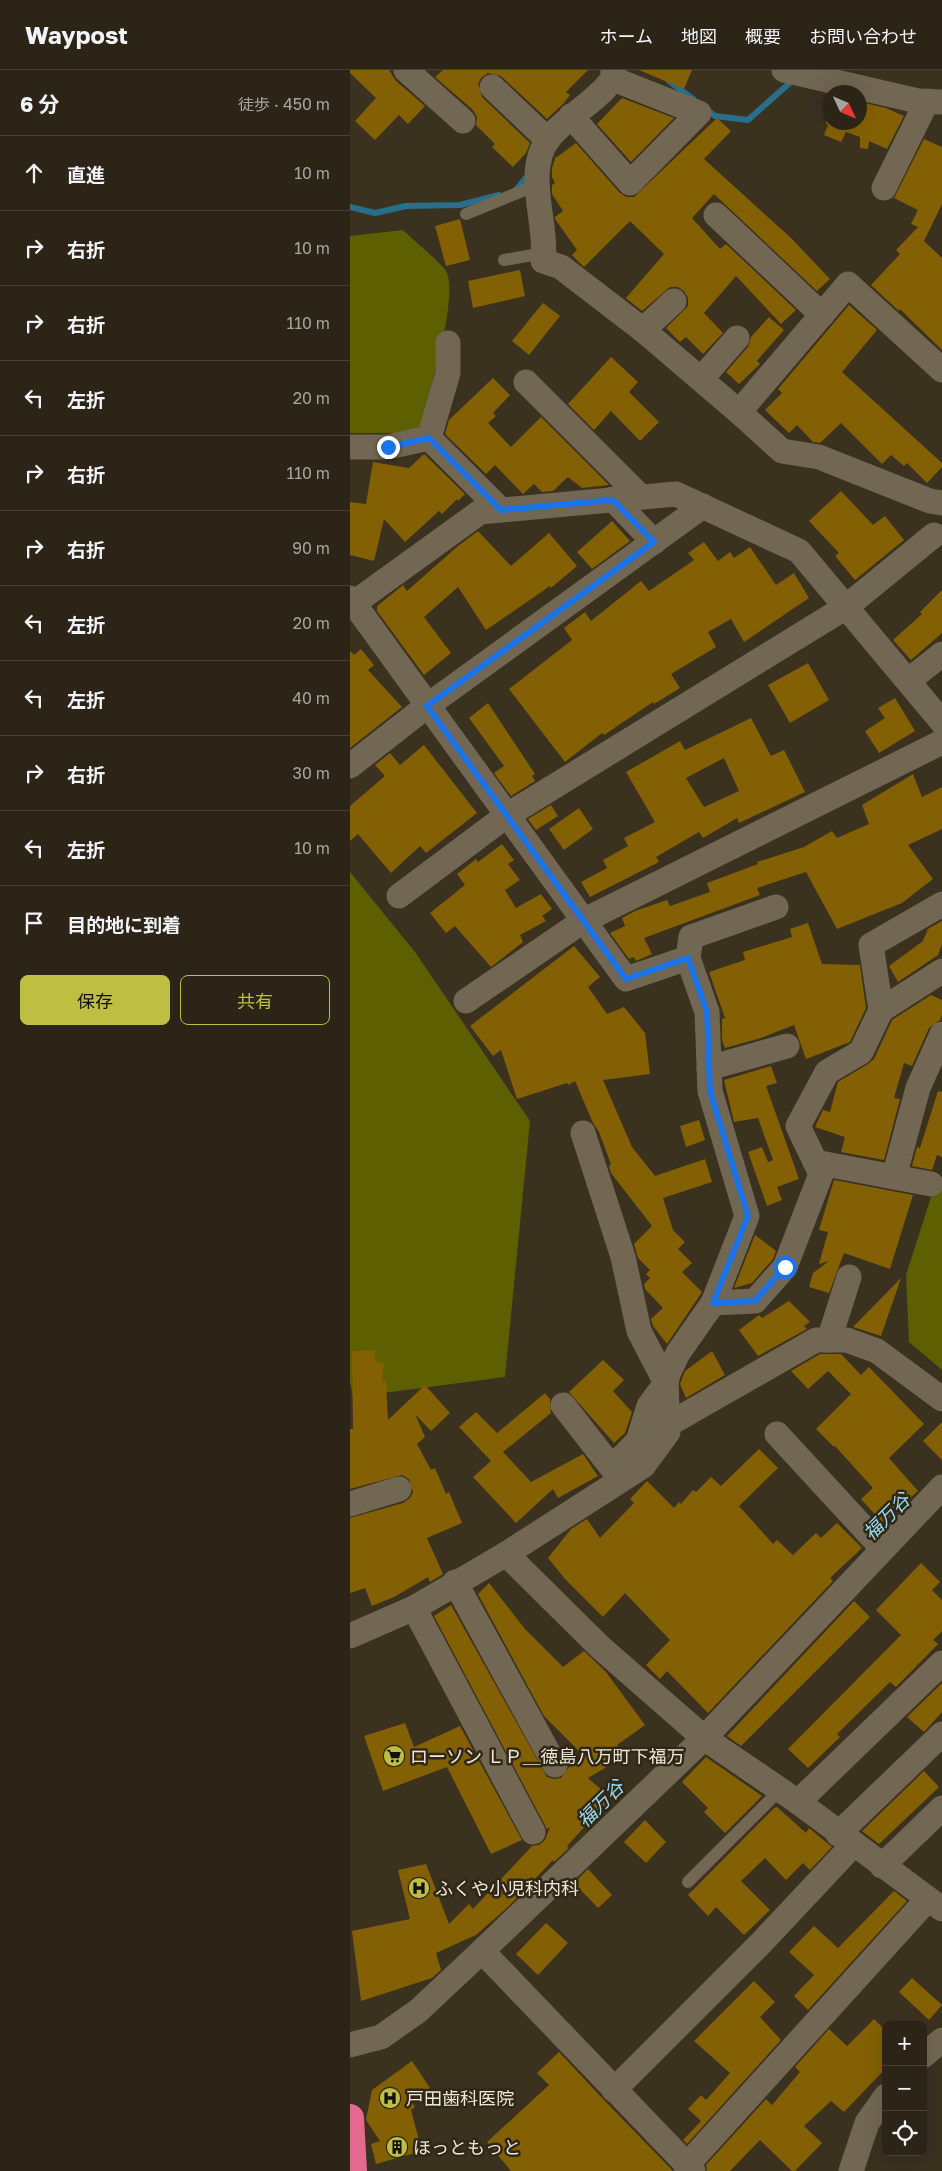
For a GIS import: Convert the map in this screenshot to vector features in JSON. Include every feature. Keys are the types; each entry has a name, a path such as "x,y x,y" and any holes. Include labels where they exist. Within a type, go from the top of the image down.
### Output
{"highway":[{"path":"350,2118 353,2171"}],"street":[{"path":"406,70 463,121"},
{"path":"784,70 934,102 884,188"},
{"path":"571,116 630,183 700,113 613,75 571,116 548,140 535,171 545,242 543,261 561,267 643,330 782,450 819,457 930,501 942,503"},
{"path":"492,87 548,140"},
{"path":"716,215 822,315"},
{"path":"739,412 848,284 942,370"},
{"path":"643,330 674,301"},
{"path":"701,379 737,338"},
{"path":"429,438 448,373 448,343"},
{"path":"526,382 641,497"},
{"path":"350,447 388,447 429,438"},
{"path":"429,438 501,510"},
{"path":"688,958 626,979 427,706 353,608 480,512 676,494 799,551 942,722"},
{"path":"613,500 654,542"},
{"path":"350,766 427,706 703,506"},
{"path":"399,896 506,816 846,607 934,535"},
{"path":"908,681 942,654"},
{"path":"466,1001 583,921 942,742"},
{"path":"881,1010 871,945 942,904"},
{"path":"563,1405 612,1468 638,1441 649,1406 666,1383 678,1353 713,1303 748,1216 710,1091 707,1012 688,958 691,937 776,907"},
{"path":"713,1303 755,1301 785,1267 821,1174 798,1126 827,1072 861,1052 881,1010 942,971"},
{"path":"894,1177 918,1088 942,1034"},
{"path":"709,1068 787,1046"},
{"path":"350,1636 414,1608 454,1582 506,1554 643,1466 668,1432 666,1383 639,1331 623,1257 583,1132"},
{"path":"815,1162 931,1184"},
{"path":"829,1340 849,1277"},
{"path":"669,1424 816,1340 847,1340 877,1351 942,1399"},
{"path":"777,1434 883,1549"},
{"path":"350,2045 381,2037 418,2011 482,1951 704,1738 942,1487"},
{"path":"350,1504 399,1488"},
{"path":"482,1951 690,2168 934,1904 789,1796 704,1738 600,1647 506,1554"},
{"path":"454,1582 555,1765"},
{"path":"414,1608 532,1832"},
{"path":"789,1796 942,1663"},
{"path":"614,2090 762,1942 846,1839 942,1734"},
{"path":"882,1866 942,1808"},
{"path":"927,2053 942,2040"},
{"path":"851,2171 867,2123 882,2102"}],"lane":[{"path":"466,214 537,185"},
{"path":"504,260 544,253"},
{"path":"688,1882 789,1796"}],"shaded area":[{"path":"403,230 434,258 447,273 449,287 448,306 434,376 418,433 350,433 350,236"},
{"path":"350,872 415,952 530,1121 505,1377 353,1397 350,1381"},
{"path":"942,1182 942,1370 909,1342 906,1275 931,1197"}],"building":[{"path":"350,70 389,70 396,81 425,106 408,124 399,115 375,140 355,121 376,98 350,73"},
{"path":"443,70 588,70 566,92 570,95 547,119 501,76 488,73 481,78 478,84 482,97 530,143 526,153 513,167 492,147 495,144 476,125 477,117 473,110 435,77"},
{"path":"639,70 692,70 684,89"},
{"path":"622,98 674,118 631,162 597,124"},
{"path":"867,104 886,108 904,116 887,149 869,141 868,149 860,148 860,137 846,132 841,142 824,135 826,130 867,130"},
{"path":"717,118 731,131 704,159 791,238 830,279 817,291 714,194 692,218 720,249 726,244 796,310 781,324 736,276 704,313 723,333 703,354 686,337 680,342 666,328 688,306 688,298 684,291 678,287 670,287 642,311 626,298 664,254 630,221 584,267 572,255 577,250 555,219 563,211 552,194 552,185 555,183 552,177 552,168 556,156 576,143 619,192 626,197 634,197"},
{"path":"924,139 942,147 942,204 924,241 942,258 942,350 900,309 899,311 871,285 900,254 896,250 918,227 911,224 918,210 894,198"},
{"path":"460,219 470,260 446,266 435,226"},
{"path":"520,270 525,296 473,308 468,281"},
{"path":"543,303 560,316 529,355 512,341"},
{"path":"849,305 877,330 842,372 942,463 942,467 927,483 907,463 904,466 891,455 882,464 841,423 820,443 813,442 797,425 789,433 765,410 782,393 778,389"},
{"path":"769,317 784,330 757,361 760,364 739,384 726,372 748,347 751,337"},
{"path":"611,357 638,382 629,392 659,422 640,441 611,411 594,430 568,404"},
{"path":"493,378 510,395 493,413 496,416 488,423 511,447 541,417 609,485 582,488 568,477 553,491 542,492 534,484 523,494 495,465 486,474 445,434 449,420"},
{"path":"424,454 465,494 442,514 439,511 405,542 384,519 374,561 350,555 350,502 366,504 373,462 409,468"},
{"path":"841,491 873,525 885,516 904,540 855,580 835,556 839,553 809,521"},
{"path":"612,521 630,541 592,569 577,552"},
{"path":"478,531 511,566 549,533 577,566 551,588 550,586 486,630 458,587 424,617 451,653 424,675 377,611 377,606 403,585 407,591"},
{"path":"704,542 718,561 730,552 734,558 750,547 776,585 794,573 809,598 744,642 731,619 708,632 716,647 671,674 680,688 654,704 653,702 604,735 602,733 565,762 509,689 572,640 564,628 585,612 591,621 641,581 649,591 694,560 688,553"},
{"path":"942,590 942,633 911,660 893,640 922,614 920,612"},
{"path":"361,649 374,665 368,670 402,707 350,748 350,651 354,655"},
{"path":"808,663 829,700 790,723 768,685"},
{"path":"895,698 915,731 879,753 865,731 885,718 878,708"},
{"path":"488,703 535,774 532,776 535,781 511,796 494,773 504,766 469,718"},
{"path":"751,718 771,756 784,750 805,792 739,823 737,818 703,838 699,832 656,857 659,862 590,897 581,882 607,868 603,860 628,846 624,838 655,822 626,772 680,741 685,750","holes":["724,758 739,791 704,807 686,778"]},
{"path":"424,745 477,813 426,853 420,846 391,873 358,834 350,841 350,806 385,776 375,765 390,753 400,765"},
{"path":"913,774 922,797 942,787 942,829 908,845 933,879 902,903 837,929 806,872 757,888 760,895 644,938 652,954 636,961 634,957 629,959 610,933 625,926 622,918 635,911 667,900 670,906 710,892 707,883 758,864 757,862 804,847 832,831 837,838 869,824 862,805"},
{"path":"551,805 558,816 536,830 528,819"},
{"path":"579,808 593,829 564,850 549,829"},
{"path":"502,844 514,860 508,864 520,880 505,890 516,908 541,894 552,909 542,916 546,921 520,935 523,942 491,967 455,926 446,933 430,913 465,885 457,874 476,859 478,862"},
{"path":"942,921 942,944 938,955 898,982 889,966 923,941 928,929"},
{"path":"808,923 822,964 860,965 866,1008 850,1042 806,1059 794,1025 761,1038 725,1048 722,1040 722,1019 725,1018 709,972 745,960 743,952 792,937 790,929"},
{"path":"574,946 600,977 588,987 607,1014 624,1007 645,1033 650,1074 603,1080 632,1147 655,1176 705,1159 712,1182 663,1198 673,1230 685,1242 678,1249 692,1263 682,1272 702,1292 667,1344 653,1326 651,1319 663,1308 645,1289 644,1284 650,1278 646,1274 650,1270 638,1258 634,1244 652,1226 611,1173 609,1166 611,1164 599,1132 593,1123 575,1081 569,1085 567,1083 517,1099 501,1050 493,1056 470,1026"},
{"path":"931,995 942,1000 942,1015 940,1020 929,1028 912,1066 904,1063 894,1098 900,1099 884,1160 841,1152 845,1137 815,1127 823,1110 830,1112 838,1082 874,1059 892,1020"},
{"path":"771,1066 777,1083 766,1086 799,1179 777,1187 782,1200 767,1206 748,1152 762,1147 768,1162 773,1160 758,1118 734,1122 724,1080"},
{"path":"938,1091 942,1092 942,1157 937,1155 932,1170 912,1166 917,1147 920,1148"},
{"path":"699,1120 705,1140 686,1147 680,1126"},
{"path":"834,1180 913,1195 890,1269 844,1253 829,1293 809,1287 813,1273 829,1261 819,1264 828,1232 819,1230"},
{"path":"755,1235 776,1251 773,1259 752,1283 734,1288"},
{"path":"901,1278 881,1336 853,1327"},
{"path":"789,1301 810,1322 804,1326 807,1329 758,1356 739,1330 759,1315 762,1318"},
{"path":"375,1350 375,1361 384,1363 382,1382 386,1381 388,1420 425,1385 450,1413 431,1431 415,1414 425,1437 417,1444 431,1470 435,1468 446,1494 449,1492 462,1523 427,1538 443,1574 430,1582 428,1577 394,1597 372,1606 365,1588 350,1593 350,1518 403,1503 410,1498 413,1492 409,1479 402,1475 350,1489 350,1429 353,1429 352,1351"},
{"path":"712,1351 725,1375 686,1398 680,1384 685,1371"},
{"path":"820,1354 841,1354 861,1375 869,1367 924,1424 889,1458 918,1491 883,1523 861,1499 873,1488 835,1446 816,1429 851,1394 828,1371 808,1389 791,1371"},
{"path":"603,1360 624,1380 613,1391 632,1412 625,1433 614,1443 569,1392"},
{"path":"545,1393 550,1399 551,1413 503,1452 531,1482 583,1454 598,1476 558,1498 553,1489 516,1523 473,1477 491,1461 459,1427 476,1412 497,1433"},
{"path":"942,1422 942,1460 923,1441"},
{"path":"759,1449 778,1468 739,1506 773,1544 777,1540 793,1555 816,1533 821,1538 837,1523 862,1548 830,1578 833,1581 708,1713 667,1671 660,1679 646,1665 670,1640 625,1593 603,1617 565,1579 548,1558 571,1529 587,1519 600,1538 634,1503 630,1499 647,1481 674,1508 679,1502 681,1504 693,1490 696,1492 711,1477 721,1486"},
{"path":"921,1563 940,1582 932,1590 942,1600 942,1631 933,1640 938,1644 896,1687 890,1682 837,1734 840,1737 808,1768 788,1749 901,1635 876,1610"},
{"path":"489,1583 525,1629 563,1667 584,1651 606,1672 645,1725 617,1745 622,1750 605,1768 588,1778 611,1798 567,1846 569,1848 554,1862 553,1860 509,1906 476,1935 436,1953 441,1970 432,1978 361,2001 352,1931 410,1919 398,1870 426,1864 449,1924 469,1904 473,1909 532,1846 539,1845 545,1840 550,1827 547,1829 434,1616 451,1605 547,1777 561,1778 569,1767 585,1757 544,1716 478,1594"},
{"path":"854,1601 870,1617 741,1746 727,1736"},
{"path":"942,1683 942,1712 924,1732 907,1717"},
{"path":"405,1723 414,1747 460,1726 522,1840 491,1854 447,1767 383,1791 364,1736"},
{"path":"706,1757 762,1796 725,1833 704,1812 708,1808 682,1782"},
{"path":"924,1771 939,1787 879,1844 862,1831"},
{"path":"777,1807 806,1833 809,1828 832,1847 810,1870 803,1863 786,1880 765,1858 741,1881 770,1910 744,1935 716,1907 708,1916 688,1895"},
{"path":"645,1820 666,1842 646,1863 624,1842"},
{"path":"588,1869 612,1895 598,1908 574,1883"},
{"path":"894,1891 907,1901 808,2010 794,1996 814,1975 789,1952 814,1926 838,1948"},
{"path":"546,1923 568,1943 538,1975 516,1954"},
{"path":"912,1978 942,2005 929,2020 899,1992"},
{"path":"754,1981 775,2002 760,2017 781,2040 687,2144 683,2140 701,2121 688,2109 701,2095 706,2100 730,2073 694,2041"},
{"path":"874,2019 882,2027 882,2072 844,2112 831,2101 804,2126 822,2143 795,2171 792,2171 760,2140 730,2171 707,2171 706,2165 766,2099 772,2105 800,2072 795,2067 829,2029 847,2046"},
{"path":"559,2052 673,2171 511,2171 487,2142 549,2085 537,2073"},
{"path":"412,2061 430,2088 410,2100 415,2107 411,2110 422,2151 376,2164 371,2144 380,2141 366,2120 372,2090"}],"waterway":[{"path":"669,81 693,99"},
{"path":"705,108 715,116 748,120 792,81 795,82"},
{"path":"516,190 530,173"},
{"path":"350,207 375,213 406,206 460,205 499,195"}],"place":[{"name":"ローソン ＬＰ＿徳島八万町下福万","path":"394,1756"},
{"name":"ふくや小児科内科","path":"419,1888"},
{"name":"戸田歯科医院","path":"390,2098"},
{"name":"ほっともっと","path":"397,2147"}],"route":[{"path":"388,447 429,438 501,510 613,500 654,542 427,706 626,979 688,958 707,1012 710,1091 748,1216 713,1303 755,1301 785,1267"}],"water label":[{"name":"福万谷","path":"886,1516"},
{"name":"福万谷","path":"600,1803"}]}
